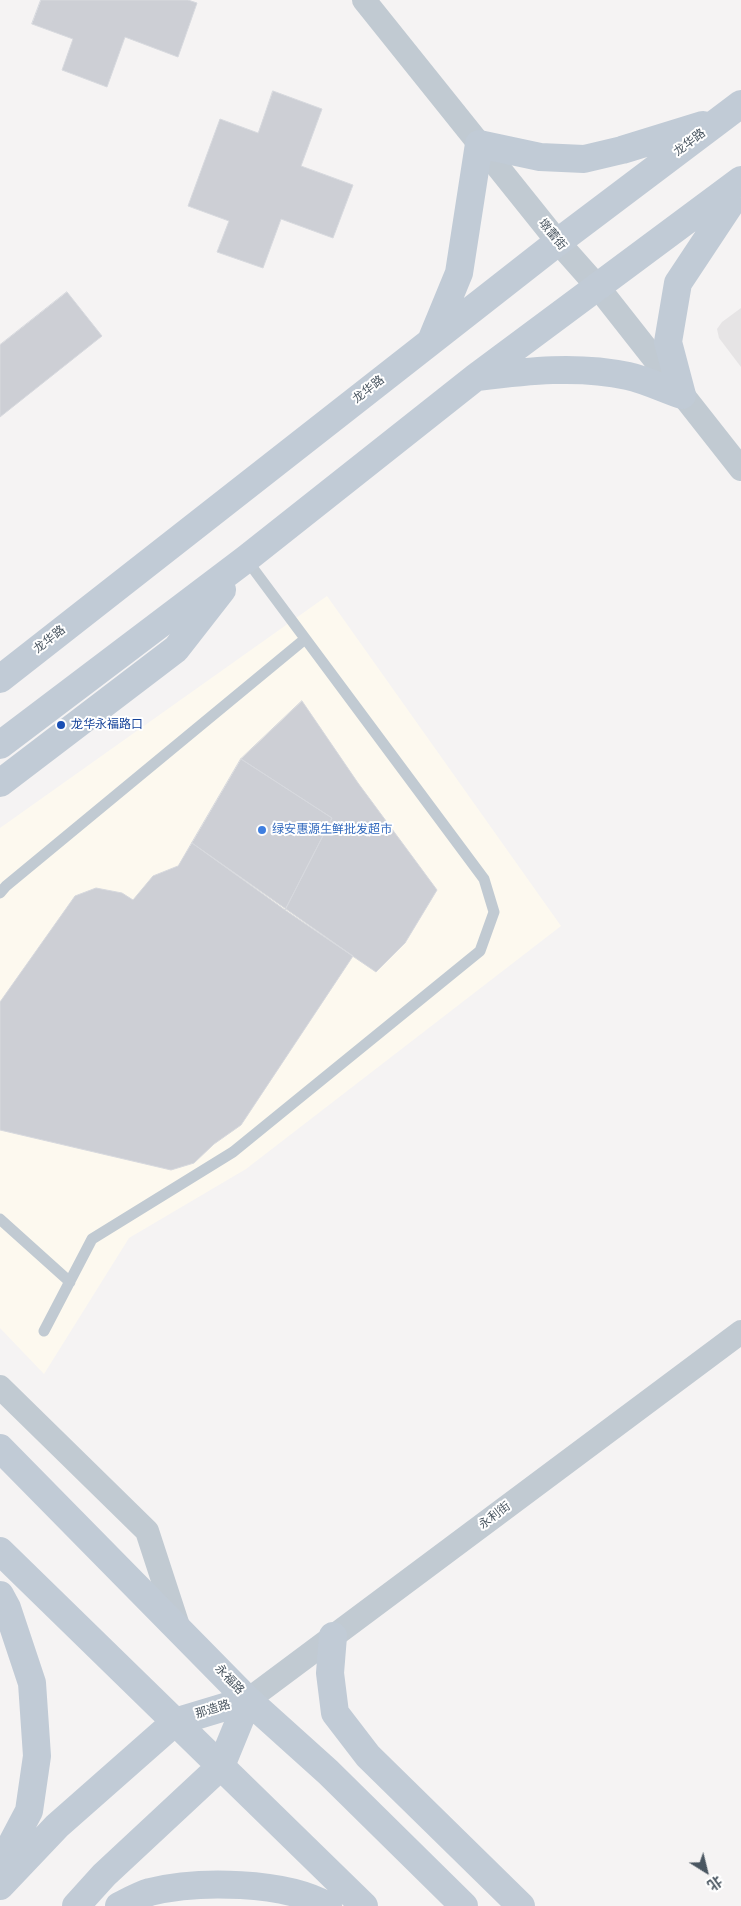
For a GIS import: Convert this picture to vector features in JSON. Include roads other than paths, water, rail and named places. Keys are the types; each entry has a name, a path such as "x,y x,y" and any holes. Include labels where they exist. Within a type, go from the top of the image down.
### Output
{"main road":[{"path":"430,342 459,273 479,144 540,157 584,159 622,150 731,112"},
{"name":"龙华路","path":"0,679 558,242 731,112"},
{"path":"0,744 246,559 476,377 741,180"},
{"path":"682,395 668,342 678,283 741,188"},
{"path":"476,377 538,370 595,372 628,376 682,395"},
{"path":"0,783 176,649 246,559"},
{"name":"永福路","path":"0,1448 248,1700 328,1772 464,1906"},
{"path":"0,1551 364,1906"},
{"path":"0,1594 7,1608 32,1684 37,1756 29,1811 0,1866"},
{"path":"333,1636 330,1673 335,1713 368,1756 521,1906"},
{"name":"那造路","path":"0,1886 57,1826 175,1722 248,1700"},
{"name":"那造路","path":"76,1906 104,1875 221,1766 248,1700"},
{"path":"119,1906 149,1892 201,1884 258,1886 314,1898 328,1906"}],"street":[{"name":"墩蕾街","path":"364,0 558,242 597,286 741,469"},
{"name":"永利街","path":"248,1700 741,1332"},
{"path":"0,1387 147,1531 179,1629"},
{"path":"0,1636 24,1660"},
{"path":"315,1858 337,1906"}],"lane":[{"path":"44,1331 92,1239 233,1152 480,951 494,912 484,879 246,559"},
{"path":"0,893 6,886 305,639"},
{"path":"0,1219 70,1282"}],"place":[{"name":"龙华永福路口","path":"61,725"},
{"name":"绿安惠源生鲜批发超市","path":"262,830"}]}
